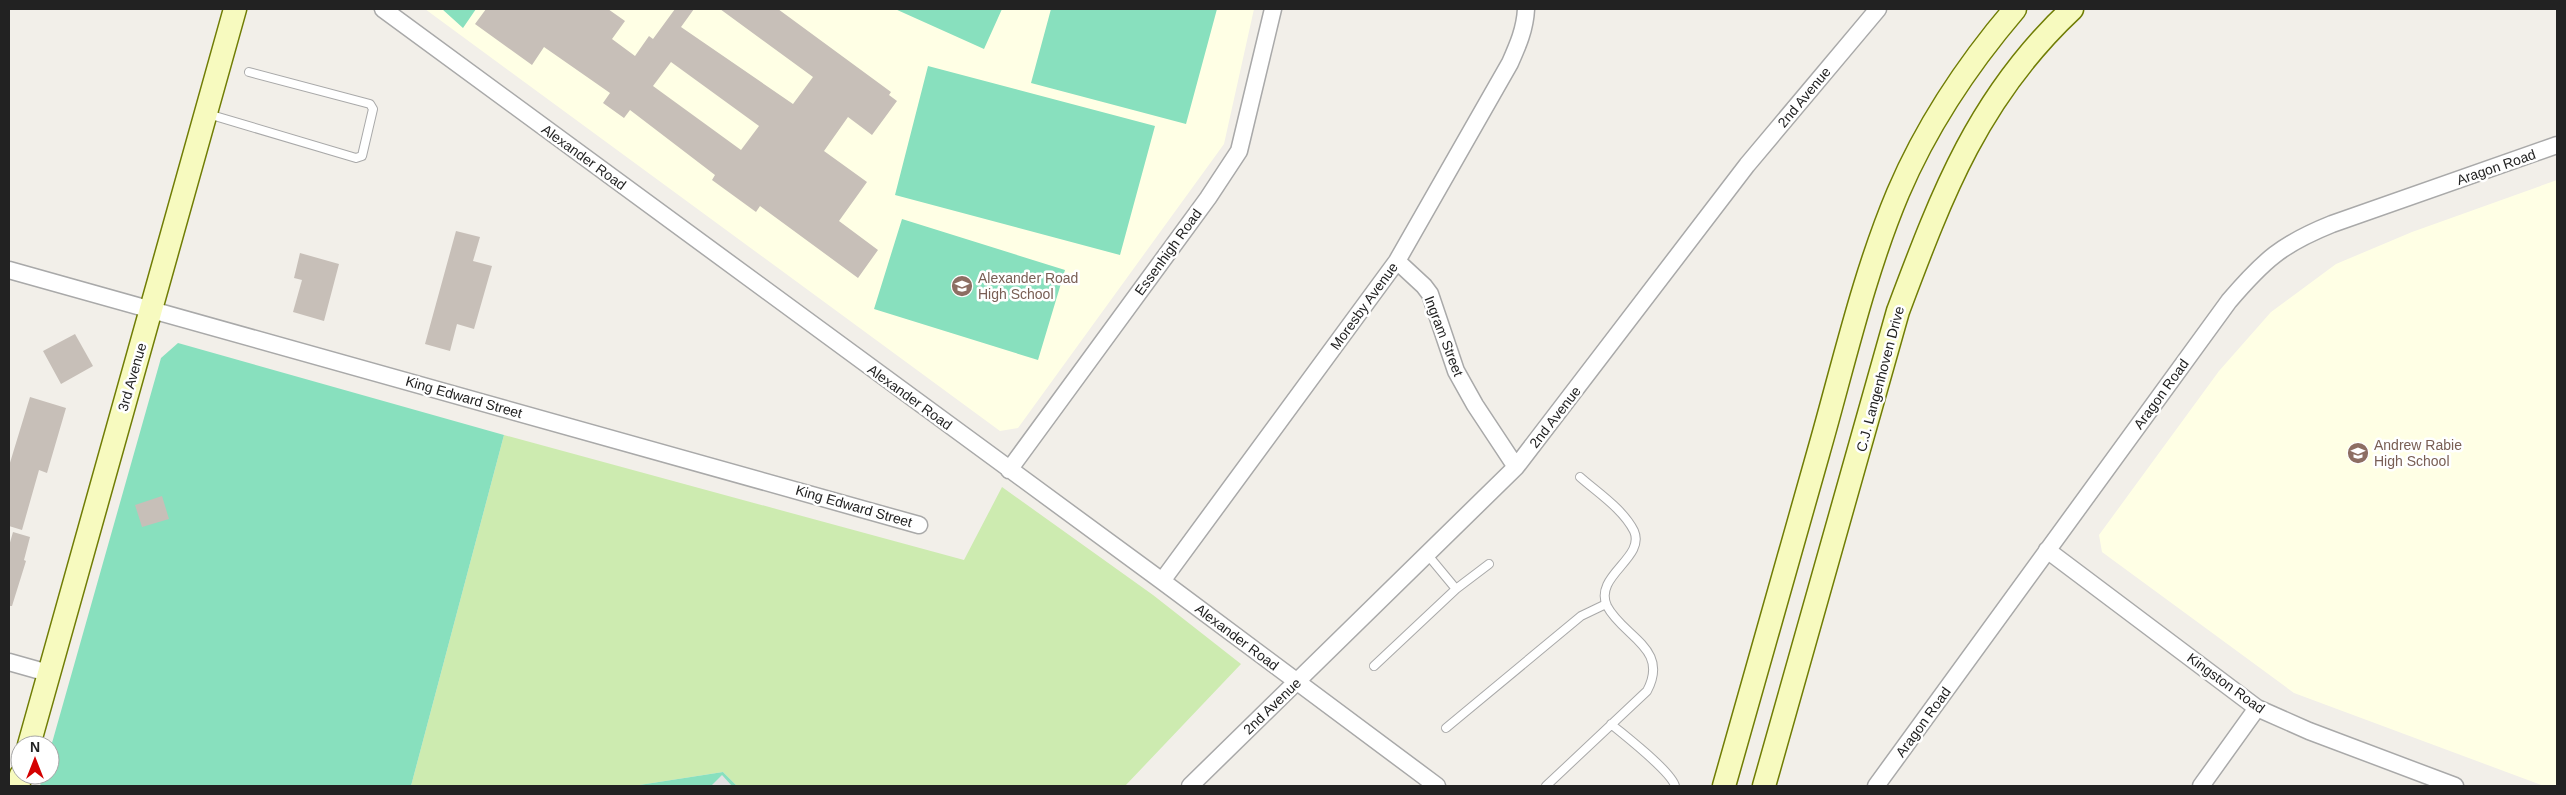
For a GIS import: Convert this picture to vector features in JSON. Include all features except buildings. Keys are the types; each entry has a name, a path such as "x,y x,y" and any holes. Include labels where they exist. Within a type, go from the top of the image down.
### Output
{"main road":[{"name":"3rd Avenue","path":"32,735 235,9"},
{"path":"1724,786 1876,252 1898,192 1933,123 1957,84 1986,43 2015,9"},
{"name":"C.J. Langenhoven Drive","path":"1764,786 1898,311 1924,240 1954,171 1997,94 2022,61 2072,9"}],"street":[{"name":"Alexander Road","path":"383,9 1008,470 1162,581 1437,786"},
{"name":"Essenhigh Road","path":"1008,470 1208,198 1239,151 1273,9"},
{"name":"Moresby Avenue","path":"1162,581 1397,261 1510,63 1521,36 1526,9"},
{"name":"2nd Avenue","path":"1190,786 1516,467 1748,165 1878,9"},
{"name":"Aragon Road","path":"1876,786 2229,301 2261,264 2298,238 2332,224 2557,146"},
{"name":"Ingram Street","path":"1397,261 1430,294 1456,371 1474,405 1516,467"},
{"name":"King Edward Street","path":"9,270 919,525"},
{"name":"Kingston Road","path":"2047,550 2257,708 2309,731 2455,786"},
{"path":"9,662 48,673"},
{"path":"2201,786 2257,708"}],"lane":[{"path":"206,114 356,158 362,156 373,109 370,104 248,72"},
{"path":"1546,786 1647,691 1654,678 1653,664 1645,646 1618,620 1606,604 1606,583 1634,548 1635,533 1623,515 1580,477"},
{"path":"1427,554 1456,589"},
{"path":"1374,666 1456,589 1489,564"},
{"path":"1446,728 1582,616 1606,604"},
{"path":"1611,724 1655,762 1674,782 1675,786"}],"shaded area":[{"name":"Alexander Road High School","path":"425,9 1254,9 1224,144 1018,428 1000,431"},
{"name":"Andrew Rabie High School","path":"2557,180 2557,786 2544,786 2294,693 2102,552 2099,535 2219,371 2271,312 2336,264 2412,232"},
{"path":"722,775 732,786 711,786"}],"green space":[{"path":"442,9 476,9 463,28"},
{"path":"895,9 1002,9 984,49"},
{"path":"1051,9 1217,9 1186,124 1031,83"},
{"path":"928,66 1155,126 1120,255 895,195"},
{"path":"902,219 1065,270 1038,360 874,309"},
{"path":"178,343 504,435 411,786 40,786 60,785 60,735 54,735 161,358"},
{"path":"504,435 964,560 1002,487 1153,595 1241,664 1125,786 737,786 723,772 633,786 411,786"},
{"path":"723,772 737,786 633,786"}],"place":[{"name":"Alexander Road High School","path":"962,286"},
{"name":"Andrew Rabie High School","path":"2358,453"}]}
